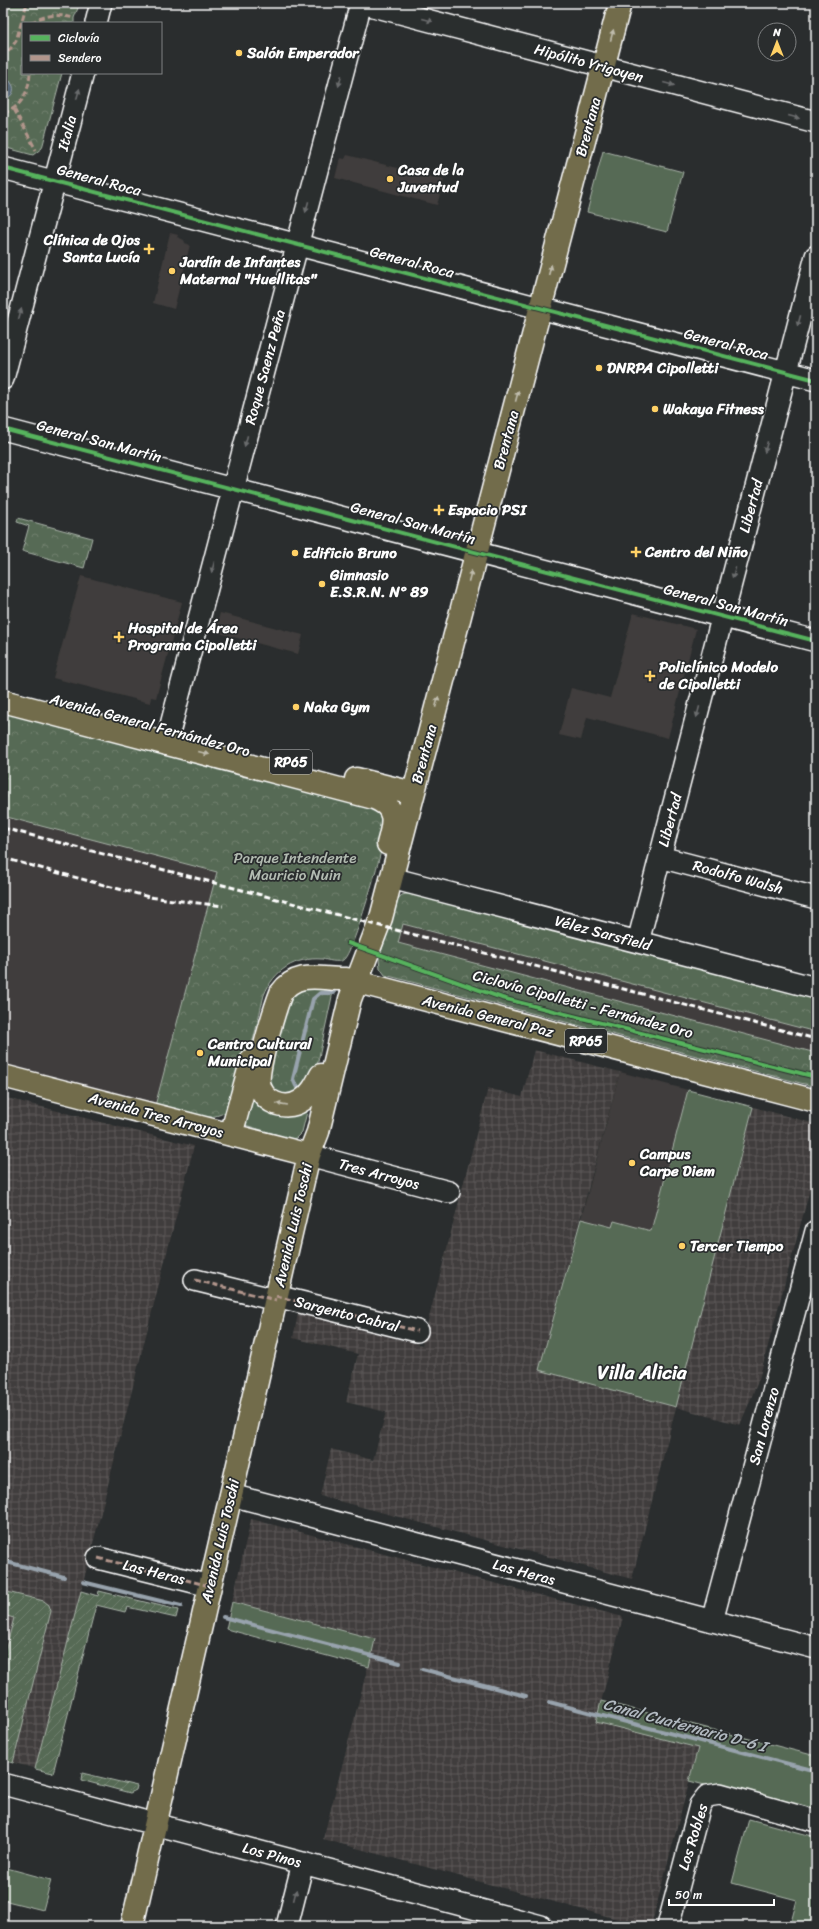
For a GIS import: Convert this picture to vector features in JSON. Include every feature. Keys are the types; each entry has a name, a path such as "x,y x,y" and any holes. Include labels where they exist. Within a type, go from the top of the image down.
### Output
{"main road":[{"name":"Brentana","path":"391,878 620,3"},
{"name":"Avenida General Fernández Oro","path":"3,686 168,737 245,764 369,796 384,803 391,811"},
{"name":"Avenida General Fernández Oro","path":"3,701 168,737 412,796"},
{"path":"245,764 278,766 412,796"},
{"name":"Avenida Luis Toschi","path":"132,1926 309,1155 318,1135 348,1003 351,980 393,824 391,811"},
{"name":"Avenida Luis Toschi","path":"309,1155 307,1137 339,1001 377,930 391,878"},
{"path":"231,1135 268,998 274,984 289,971 310,964 329,967 351,980"},
{"name":"RP65","path":"321,1075 310,1093 302,1101 292,1105 280,1104 270,1100 263,1093 259,1083 260,1068 278,1001 286,986 298,979 307,977 351,980"},
{"name":"Avenida General Paz","path":"351,980 816,1101"},
{"name":"Avenida Tres Arroyos","path":"3,1076 309,1155"}],"street":[{"path":"96,22 101,3"},
{"name":"Hipólito Yrigoyen","path":"362,3 816,122"},
{"name":"Roque Saenz Peña","path":"168,737 362,3"},
{"name":"Italia","path":"3,379 83,74"},
{"name":"General Roca","path":"3,168 816,380"},
{"name":"Libertad","path":"638,942 816,256"},
{"name":"General San Martín","path":"3,429 816,640"},
{"name":"Rodolfo Walsh","path":"660,857 816,898"},
{"name":"Vélez Sarsfield","path":"391,878 816,988"},
{"name":"Tres Arroyos","path":"309,1155 449,1192"},
{"name":"San Lorenzo","path":"712,1621 816,1231"},
{"name":"Sargento Cabral","path":"195,1280 417,1331"},
{"name":"Las Heras","path":"231,1495 816,1648"},
{"name":"Las Heras","path":"98,1558 210,1586"},
{"name":"Los Pinos","path":"3,1784 536,1925"},
{"name":"Los Robles","path":"668,1926 700,1805 707,1796 720,1794 816,1821"},
{"path":"287,1926 303,1863"}],"shaded area":[{"name":"Casa de la Juventud","path":"347,155 444,180 437,205 335,178 340,158 345,159"},
{"name":"Jardín de Infantes Maternal \"Huellitas\"","path":"170,233 178,235 177,237 190,245 174,309 153,303"},
{"name":"Hospital de Área Programa Cipolletti","path":"81,576 182,602 156,698 151,697 150,703 53,678"},
{"path":"220,613 303,635 298,654 215,632"},
{"name":"Policlínico Modelo de Cipolletti","path":"633,613 696,629 668,738 587,717 581,740 559,735 571,688 610,698"},
{"path":"3,816 217,872 155,1106 3,1066"},
{"path":"403,924 816,1032 816,1053 398,943"},
{"path":"534,1050 620,1072 539,1370 676,1407 632,1579 320,1496 331,1449 373,1460 386,1412 346,1402 358,1354 293,1338 298,1314 422,1345 488,1088 522,1097"},
{"name":"Campus Carpe Diem","path":"620,1072 688,1090 651,1231 614,1221 612,1227 581,1219"},
{"path":"3,1097 194,1146 81,1591 98,1596 53,1773 3,1760"},
{"path":"753,1107 816,1124 816,1167 759,1379 740,1425 676,1407"},
{"path":"251,1519 623,1617 596,1721 698,1748 651,1926 643,1926 323,1839 375,1639 232,1602"}],"green space":[{"path":"3,3 80,3 74,18 74,22 22,22 22,74 62,74 42,148 33,155 3,147"},
{"path":"603,151 683,172 667,232 587,212"},
{"path":"18,518 92,538 84,568 22,551 29,526 17,522"},
{"name":"Parque Intendente Mauricio Nuin","path":"3,709 380,810 385,827 383,843 367,901 348,954 341,961 312,959 294,963 280,972 273,979 264,995 254,1039 238,1090 232,1103 222,1114 201,1117 155,1106 217,872 3,816"},
{"path":"411,893 816,998 816,1032 403,924 398,943 816,1053 816,1087 385,975 380,968 379,959 396,900 402,895"},
{"path":"334,987 316,1071 301,1092 279,1096 265,1082 292,988"},
{"path":"252,1073 308,1108 302,1132 296,1138 291,1139 245,1125"},
{"name":"Tercer Tiempo","path":"688,1090 753,1107 676,1407 539,1370 581,1219 612,1227 614,1221 651,1231"},
{"path":"3,1591 44,1601 49,1605 51,1611 13,1763 3,1760 3,1659 14,1618 3,1615"},
{"path":"81,1591 98,1596 99,1591 178,1610 176,1618 127,1607 125,1612 96,1605 53,1773 35,1769"},
{"path":"232,1602 375,1639 369,1667 226,1629"},
{"path":"601,1701 816,1756 816,1813 689,1781 698,1748 596,1722"},
{"path":"82,1773 137,1786 136,1790 130,1793 81,1780"},
{"path":"749,1819 816,1837 816,1926 790,1926 797,1900 732,1883"},
{"path":"3,1867 51,1880 43,1910 3,1900"}],"water":[{"path":"10,81 13,86 13,93 10,97 3,100 3,82"}],"waterway":[{"path":"305,1089 296,1086 293,1079 313,999 320,993 334,993"},
{"name":"Canal Cuaternario D-6 I","path":"3,1561 64,1577"},
{"name":"Canal Cuaternario D-6 I","path":"83,1582 181,1606"},
{"name":"Canal Cuaternario D-6 I","path":"223,1617 400,1663"},
{"name":"Canal Cuaternario D-6 I","path":"422,1669 526,1696"},
{"name":"Canal Cuaternario D-6 I","path":"549,1702 816,1771"}],"railway":[{"path":"3,828 816,1039"},
{"path":"3,858 149,897 223,906"}],"marked path":[{"path":"3,59 16,41 27,3"},
{"path":"33,22 47,16 74,18"},
{"path":"3,113 10,111 20,103 26,92 30,74"},
{"path":"14,109 36,150"},
{"path":"195,1280 276,1300"},
{"path":"276,1296 417,1331"},
{"path":"98,1558 210,1586"}],"cycle path":[{"path":"3,168 816,380"},
{"path":"3,429 816,641"},
{"name":"Ciclovía Cipolletti - Fernández Oro","path":"348,943 502,998 816,1077"}],"place":[{"name":"Salón Emperador","path":"239,53"},
{"name":"Casa de la Juventud","path":"390,179"},
{"name":"Clínica de Ojos Santa Lucía","path":"149,249"},
{"name":"Jardín de Infantes Maternal \"Huellitas\"","path":"172,271"},
{"name":"DNRPA Cipolletti","path":"599,368"},
{"name":"Wakaya Fitness","path":"655,409"},
{"name":"Espacio PSI","path":"439,510"},
{"name":"Centro del Niño","path":"636,552"},
{"name":"Edificio Bruno","path":"295,553"},
{"name":"Gimnasio E.S.R.N. N° 89","path":"322,584"},
{"name":"Hospital de Área Programa Cipolletti","path":"119,637"},
{"name":"Policlínico Modelo de Cipolletti","path":"650,676"},
{"name":"Naka Gym","path":"296,707"},
{"name":"Centro Cultural Municipal","path":"200,1053"},
{"name":"Campus Carpe Diem","path":"632,1163"},
{"name":"Tercer Tiempo","path":"682,1246"}],"district":[{"name":"Villa Alicia","path":"642,1372"}]}
